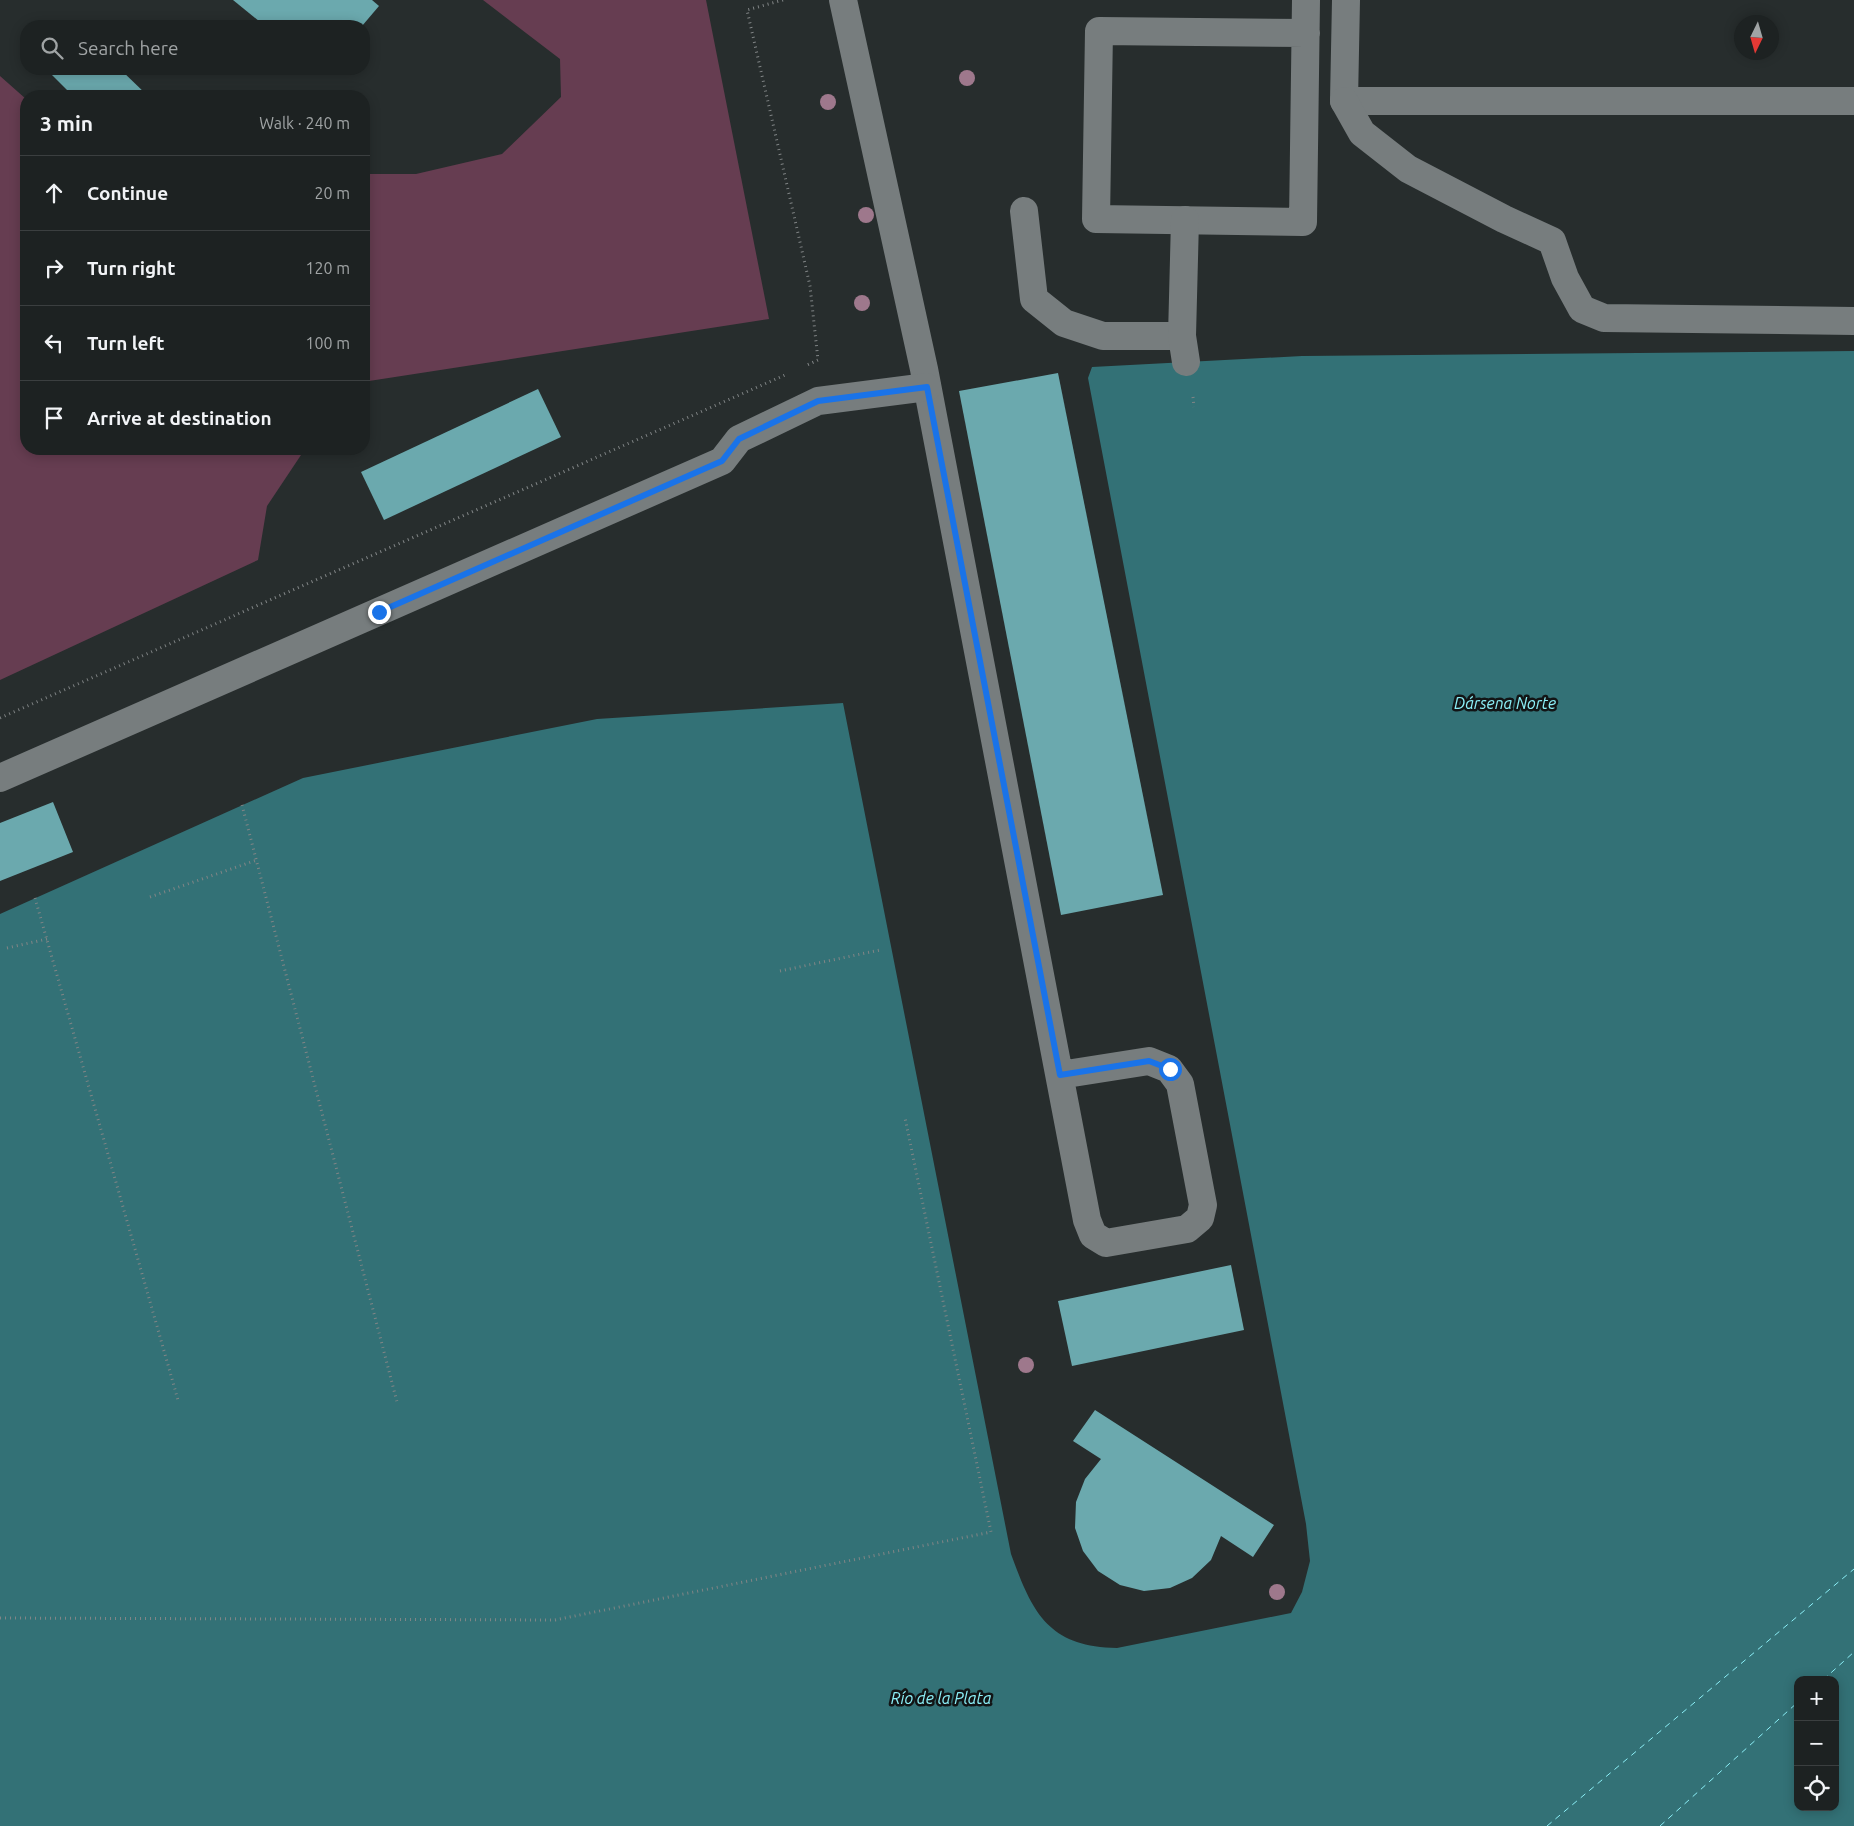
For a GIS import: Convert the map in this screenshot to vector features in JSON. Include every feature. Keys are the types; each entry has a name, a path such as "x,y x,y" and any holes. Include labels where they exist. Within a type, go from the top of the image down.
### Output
{"lane":[{"path":"843,0 927,387 1087,1220 1092,1235 1106,1243 1187,1229 1200,1218 1203,1205 1180,1084 1170,1069 1149,1061 1060,1075"},
{"path":"1306,0 1306,33 1303,222 1096,219 1099,31 1306,33"},
{"path":"1346,0 1344,101 1362,132 1408,169 1504,219 1552,241 1565,278 1582,309 1604,318 1854,321"},
{"path":"1344,101 1854,101"},
{"path":"1024,211 1034,299 1064,322 1103,336 1184,348 1185,220"},
{"path":"0,778 722,461 739,439 818,401 927,387"}],"path":[{"path":"783,0 747,10 810,286 818,360 800,368"},
{"path":"0,718 791,372"},
{"path":"242,805 397,1402"},
{"path":"150,897 257,860"},
{"path":"35,898 178,1400"},
{"path":"7,948 47,939"},
{"path":"780,972 880,950"},
{"path":"0,1618 555,1620 991,1532 905,1118"}],"shaded area":[{"path":"483,0 706,0 769,319 370,381 370,174 416,174 502,154 561,97 560,59"},
{"path":"0,76 20,94 20,455 301,455 267,506 258,560 0,680"}],"water":[{"path":"1854,351 1854,1826 0,1826 0,914 303,778 597,719 843,703 1011,1554 1027,1593 1046,1622 1059,1633 1074,1641 1093,1646 1117,1648 1291,1613 1302,1592 1310,1561 1306,1524 1088,378 1092,367 1302,356"}],"building":[{"path":"233,0 372,0 379,6 367,20 258,20"},
{"path":"52,75 126,75 142,90 67,90"},
{"path":"1058,373 1163,895 1061,915 959,391"},
{"path":"538,389 561,437 384,520 361,472"},
{"path":"53,802 73,852 0,881 0,823"},
{"path":"1231,1265 1244,1330 1072,1366 1058,1301"},
{"path":"1095,1410 1274,1525 1253,1557 1221,1536 1211,1560 1192,1578 1170,1588 1144,1591 1120,1585 1098,1571 1083,1551 1075,1528 1076,1502 1085,1479 1101,1459 1073,1441"}],"ferry route":[{"path":"1547,1826 1854,1569"},
{"path":"1827,1676 1854,1652"},
{"path":"1660,1826 1794,1706"}],"route":[{"path":"379,612 722,461 739,439 818,401 927,387 1060,1075 1149,1061 1170,1069"}],"water label":[{"name":"Dársena Norte","path":"1505,703"},
{"name":"Río de la Plata","path":"941,1698"}]}
